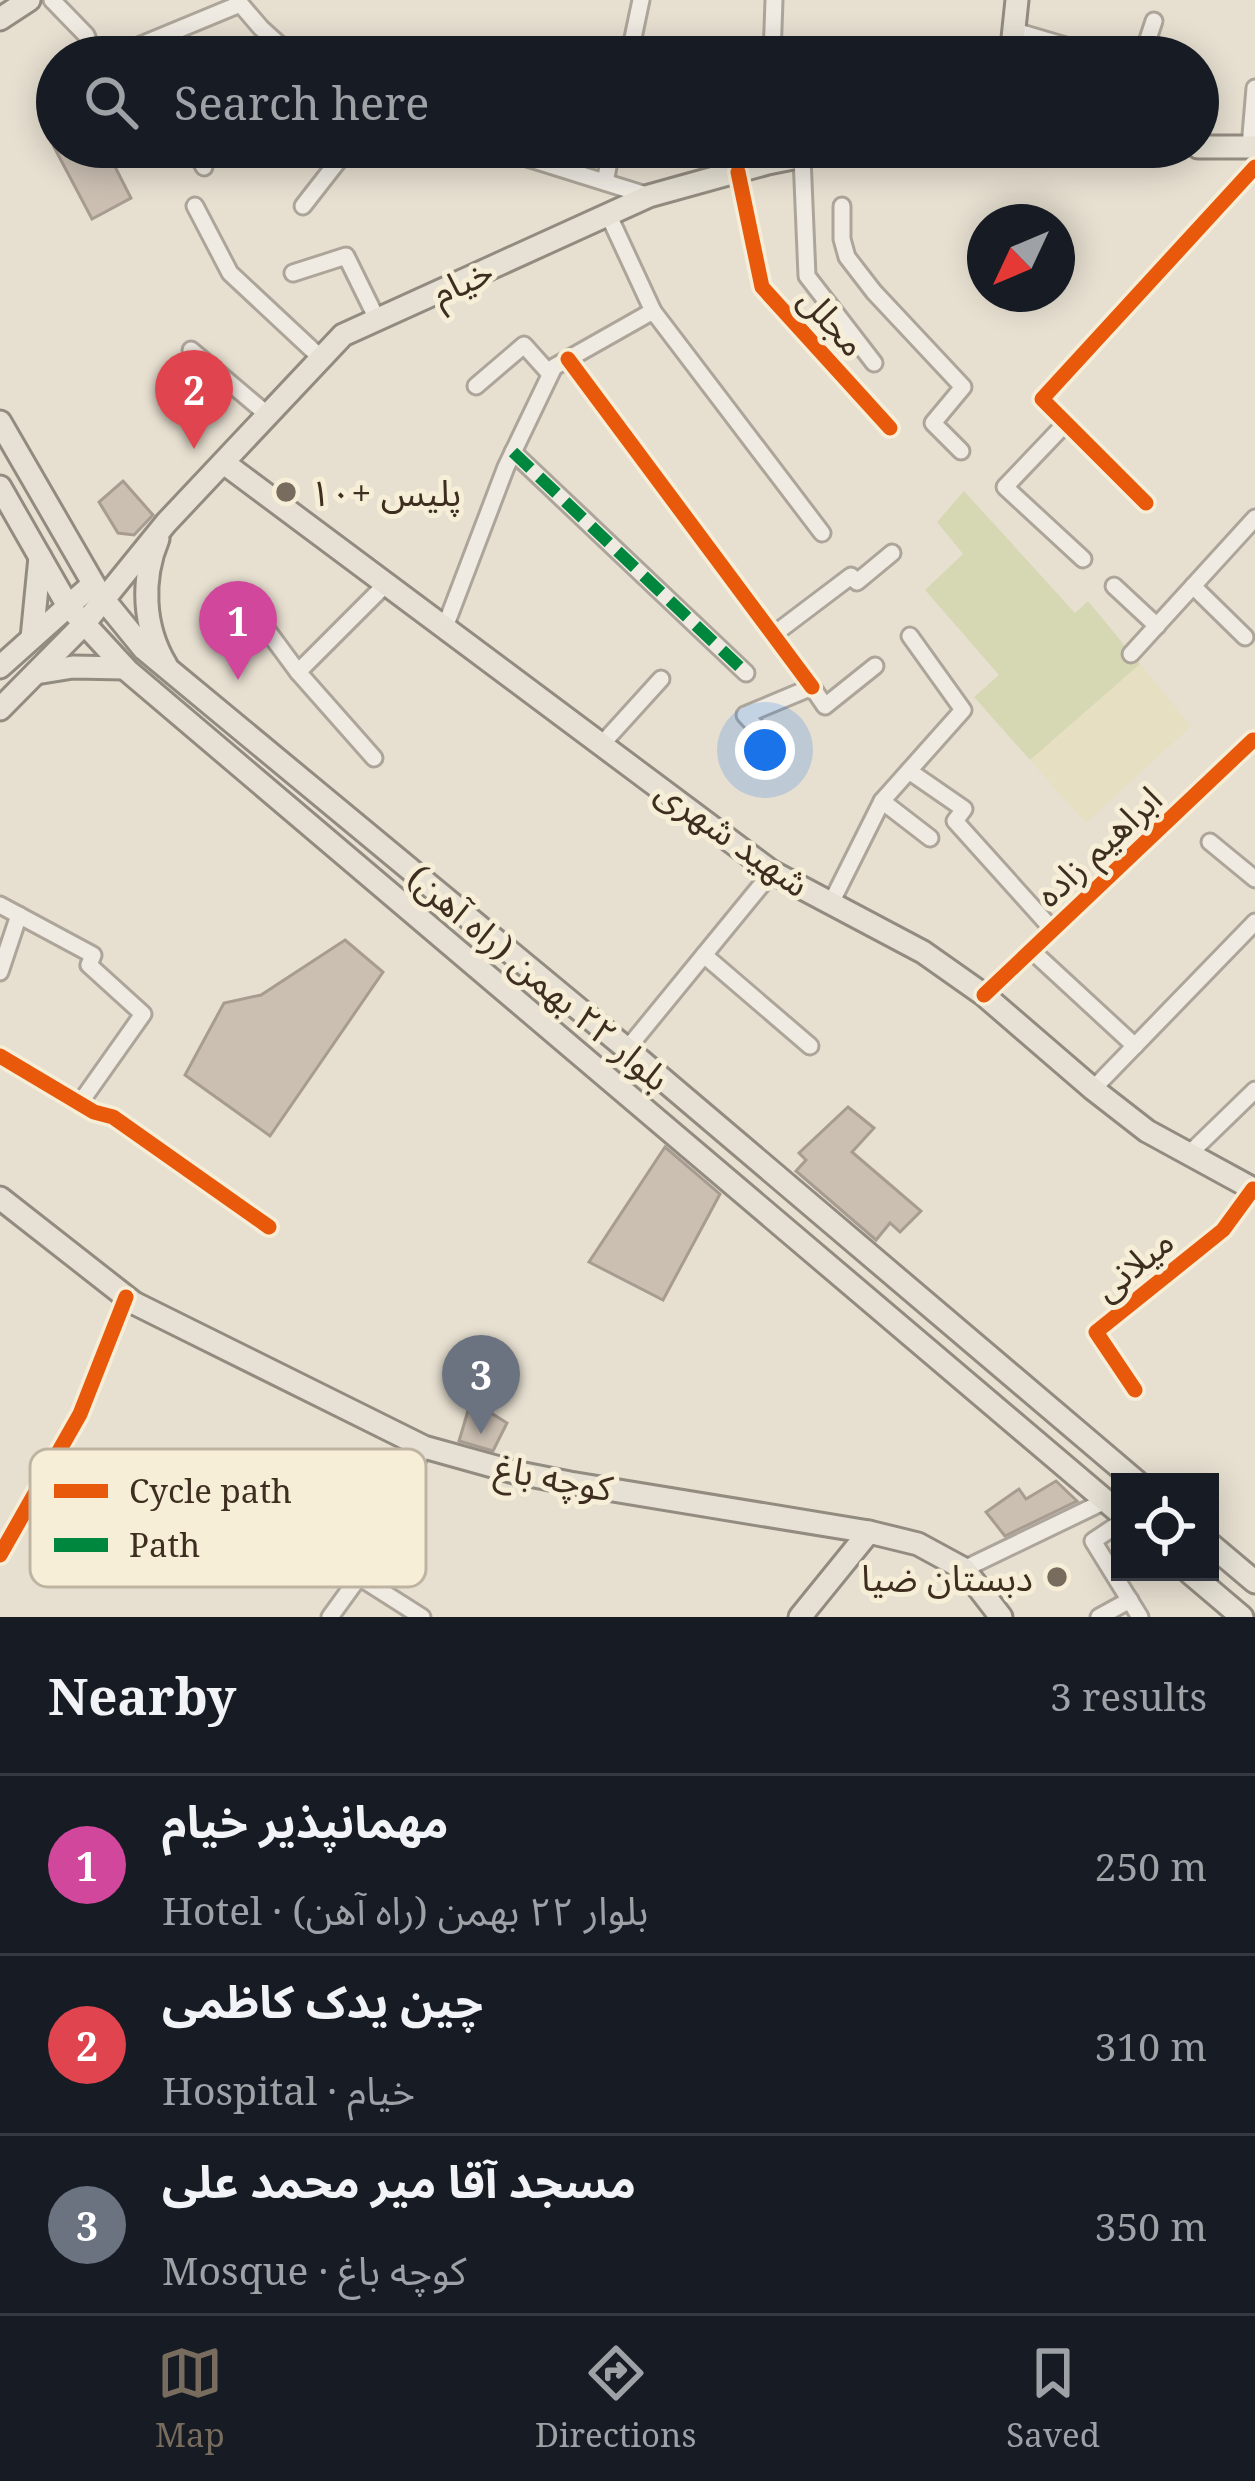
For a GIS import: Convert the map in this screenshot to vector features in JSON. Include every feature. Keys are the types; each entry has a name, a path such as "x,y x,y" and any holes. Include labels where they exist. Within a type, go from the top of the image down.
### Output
{"main road":[{"path":"0,19 29,0"},
{"path":"1014,36 1017,0"},
{"path":"1219,149 1253,153"},
{"name":"خیام","path":"99,592 343,335 649,196 745,168"},
{"name":"بلوار ۲۲ بهمن (راه آهن)","path":"0,422 99,592 144,650 627,1049 1126,1473"},
{"name":"شهید شهری","path":"224,463 772,872 923,952 984,995 1147,1131 1254,1190"},
{"path":"0,487 68,606"},
{"path":"166,523 154,546 146,602 155,641 169,670"},
{"path":"32,638 40,556"},
{"path":"0,667 68,606 99,592"},
{"path":"0,709 84,624 99,592"},
{"name":"بلوار ۲۲ بهمن (راه آهن)","path":"68,606 125,668 1111,1505"},
{"path":"35,673 125,668"},
{"name":"کوچه باغ","path":"0,1198 126,1297 424,1447 551,1480 919,1544 964,1569 1001,1617"},
{"path":"800,1617 869,1532"},
{"path":"1219,1552 1255,1582"},
{"path":"1200,1581 1242,1617"}],"street":[{"path":"52,0 87,36"},
{"path":"633,36 641,0"},
{"path":"772,36 773,0"},
{"path":"171,36 238,2 272,36"},
{"path":"1149,36 1154,21"},
{"path":"1015,31 1032,36"},
{"path":"1146,503 1042,399 1253,153 1255,88"},
{"path":"303,206 333,168"},
{"path":"559,168 649,196"},
{"path":"605,182 608,168"},
{"path":"802,168 807,276 874,363"},
{"name":"مجلل","path":"738,172 762,287 890,428"},
{"path":"195,206 230,273 321,358"},
{"path":"842,206 847,257 963,388 933,423 961,452"},
{"path":"608,214 653,311 822,533"},
{"path":"293,273 346,256 377,320"},
{"path":"445,627 513,452 554,367 653,311"},
{"path":"476,386 524,346 550,374"},
{"path":"191,350 269,416"},
{"path":"568,358 825,706 875,666"},
{"path":"1066,423 1005,488 1083,559"},
{"path":"513,452 746,673"},
{"path":"1131,654 1254,520"},
{"path":"773,635 851,576 857,582 892,553"},
{"path":"298,672 386,584"},
{"path":"1114,586 1157,626"},
{"path":"1193,586 1245,637"},
{"path":"266,630 374,758"},
{"path":"830,903 882,801 963,710 910,636"},
{"path":"602,744 661,679"},
{"path":"770,743 745,715 812,687"},
{"name":"ابراهیم زاده","path":"984,995 1253,740"},
{"path":"909,772 964,809 956,821 1053,929"},
{"path":"882,801 930,838"},
{"path":"1210,842 1255,879"},
{"path":"627,1049 772,872"},
{"path":"0,905 93,955 89,965 143,1014 80,1103"},
{"path":"0,972 19,915"},
{"path":"1093,1089 1255,922"},
{"path":"1031,950 1135,1046"},
{"path":"704,955 810,1046"},
{"path":"0,1056 94,1112 113,1117 269,1226"},
{"path":"1189,1154 1255,1090"},
{"name":"میلانی","path":"1135,1390 1096,1332 1223,1230 1254,1190"},
{"path":"60,1449 80,1414 126,1297"},
{"path":"0,1555 30,1502"},
{"path":"964,1569 1111,1508"},
{"path":"1111,1529 1093,1541 1111,1570"},
{"path":"1118,1581 1140,1617"},
{"path":"330,1617 351,1587"},
{"path":"376,1587 422,1617"},
{"path":"1099,1617 1130,1600"}],"shaded area":[{"path":"1140,664 1191,726 1086,823 1030,760"}],"green space":[{"path":"964,491 1075,613 1088,601 1140,664 1030,760 974,697 999,675 925,590 963,554 937,522"}],"building":[{"path":"65,168 116,168 131,198 92,219"},
{"path":"123,481 153,515 134,535 118,533 99,502"},
{"path":"345,940 383,972 270,1136 185,1075 224,1003 261,995"},
{"path":"848,1107 874,1128 852,1152 921,1211 900,1232 890,1223 876,1240 796,1171 806,1160 799,1153"},
{"path":"665,1147 720,1194 663,1300 589,1262"},
{"path":"470,1404 507,1423 493,1451 459,1441"},
{"path":"1056,1481 1077,1501 1005,1536 986,1512 1019,1489 1026,1499"}],"marked path":[{"path":"513,452 746,673"}],"cycle path":[{"path":"1146,503 1042,399 1255,167"},
{"path":"738,172 762,287 890,428"},
{"path":"568,359 812,687"},
{"path":"984,995 1253,740"},
{"path":"0,1056 94,1112 113,1117 269,1227"},
{"path":"1135,1390 1096,1332 1223,1230 1253,1189"},
{"path":"60,1449 80,1414 126,1297"},
{"path":"0,1555 30,1502"}],"place":[{"name":"چین یدک کاظمی","path":"194,449"},
{"name":"پلیس +۱۰","path":"286,492"},
{"name":"مهمانپذیر خیام","path":"238,680"},
{"name":"مسجد آقا میر محمد علی","path":"481,1434"},
{"name":"دبستان ضیا","path":"1057,1577"}]}
